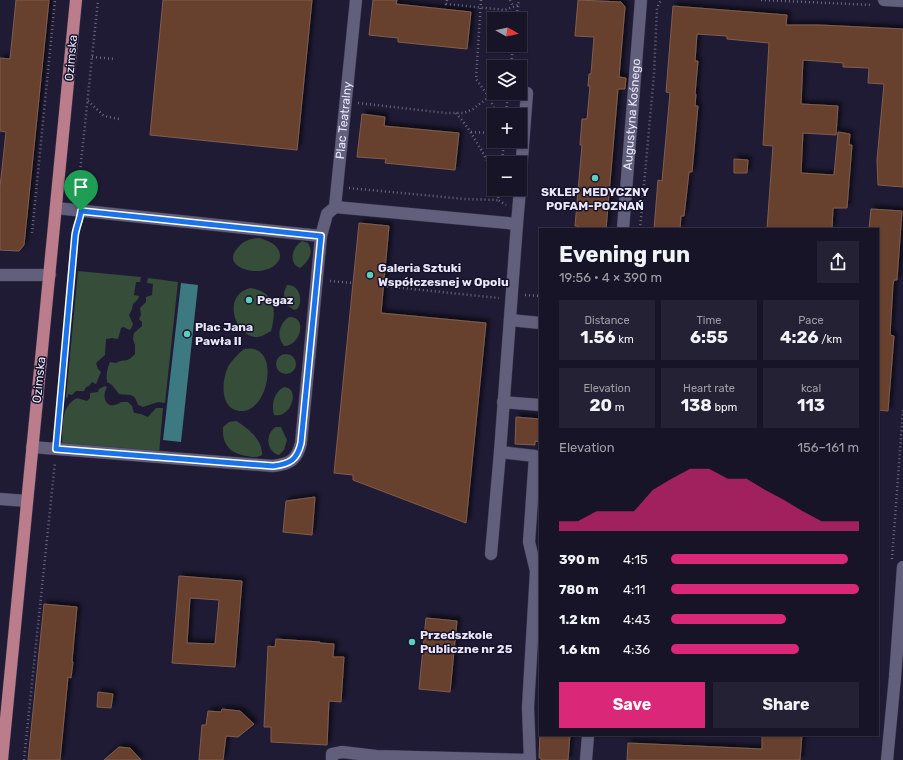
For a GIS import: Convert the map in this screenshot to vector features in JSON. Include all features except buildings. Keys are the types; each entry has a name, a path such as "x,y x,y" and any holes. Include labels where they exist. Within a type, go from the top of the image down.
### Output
{"main road":[{"name":"Ozimska","path":"2,760 76,0"}],"street":[{"name":"Plac Teatralny","path":"321,236 327,214 335,207 356,0"},
{"name":"Augustyna Kośnego","path":"623,228 641,0"},
{"path":"882,2 903,1"},
{"path":"522,156 525,100"},
{"path":"491,554 519,196"},
{"path":"335,207 517,224"},
{"path":"32,447 273,466 282,465 294,459 299,452 301,443 321,236 56,208"},
{"path":"0,275 50,275"},
{"path":"510,320 539,323"},
{"path":"503,402 539,405"},
{"path":"332,760 332,754 342,752 376,756 530,760 528,707 536,571 529,542 535,456 500,452"},
{"path":"0,499 27,501"},
{"path":"887,760 899,678 903,567"},
{"path":"586,760 588,736"}],"path":[{"path":"32,233 55,0"},
{"path":"24,760 56,449 76,226 80,222 83,194 79,191 80,172 98,0"},
{"path":"447,0 446,4 505,10 518,5"},
{"path":"481,0 476,79 487,96"},
{"path":"510,0 513,6"},
{"path":"517,12 519,0"},
{"path":"640,228 654,74 657,8 661,0"},
{"path":"761,0 882,2"},
{"path":"92,57 115,59"},
{"path":"346,102 464,113 487,98"},
{"path":"88,101 104,116 119,119"},
{"path":"455,113 471,132 487,160"},
{"path":"471,132 487,133"},
{"path":"337,187 465,199 498,200"},
{"path":"317,280 353,283"},
{"path":"383,286 503,298 512,294 539,296"}],"shaded area":[{"path":"259,238 270,242 278,248 280,256 276,264 261,271 253,271 245,269 234,262 233,256 241,245 246,241"},
{"path":"302,241 308,243 311,250 310,257 300,268 296,266 294,262 293,254 296,247"},
{"path":"78,271 141,277 140,282 136,282 134,295 139,296 133,304 129,315 133,324 131,329 129,330 124,327 121,328 118,339 106,339 105,355 96,363 101,372 96,384 92,382 84,391 76,391 72,395 68,394 68,397 66,398"},
{"path":"148,278 178,282 165,403 158,402 143,407 138,405 137,401 132,395 119,394 112,385 107,382 107,374 110,362 116,363 127,360 135,354 133,339 134,333 142,326 142,322 139,319 141,315 140,308 146,302 146,297 152,295 153,284 147,283"},
{"path":"181,283 198,285 181,442 163,440"},
{"path":"287,285 295,287 299,294 300,302 297,309 294,310 285,304 284,292"},
{"path":"250,288 265,293 274,309 271,331 263,336 254,337 247,334 236,321 234,305 236,298 242,292"},
{"path":"289,317 295,318 299,321 300,331 295,341 290,345 284,346 279,334 283,323"},
{"path":"244,349 252,349 261,353 266,360 268,370 264,392 251,408 243,411 235,410 226,401 224,394 224,379 229,365"},
{"path":"286,354 293,357 296,364 293,371 286,374 279,371 276,364 279,357"},
{"path":"105,386 107,387 105,392 105,400 109,405 128,402 132,406 134,413 148,417 156,408 163,408 159,453 62,444 63,424 65,412 68,406 77,398 87,401 90,398 90,393 98,392 99,389"},
{"path":"284,387 292,392 292,403 285,412 280,415 274,415 274,399 278,392"},
{"path":"236,421 254,435 260,444 262,455 254,457 240,455 228,447 225,443 223,427 229,422"},
{"path":"276,427 281,427 287,440 284,450 279,455 272,450 268,442 270,433"}],"place":[{"name":"SKLEP MEDYCZNY POFAM-POZNAŃ","path":"595,178"},
{"name":"Galeria Sztuki Współczesnej w Opolu","path":"370,275"},
{"name":"Pegaz","path":"249,300"},
{"name":"Plac Jana Pawła II","path":"187,334"},
{"name":"Przedszkole Publiczne nr 25","path":"412,642"}],"route":[{"path":"81,211 321,236 301,443 299,452 294,459 289,463 273,466 56,449 76,226 80,222 81,211"}]}
